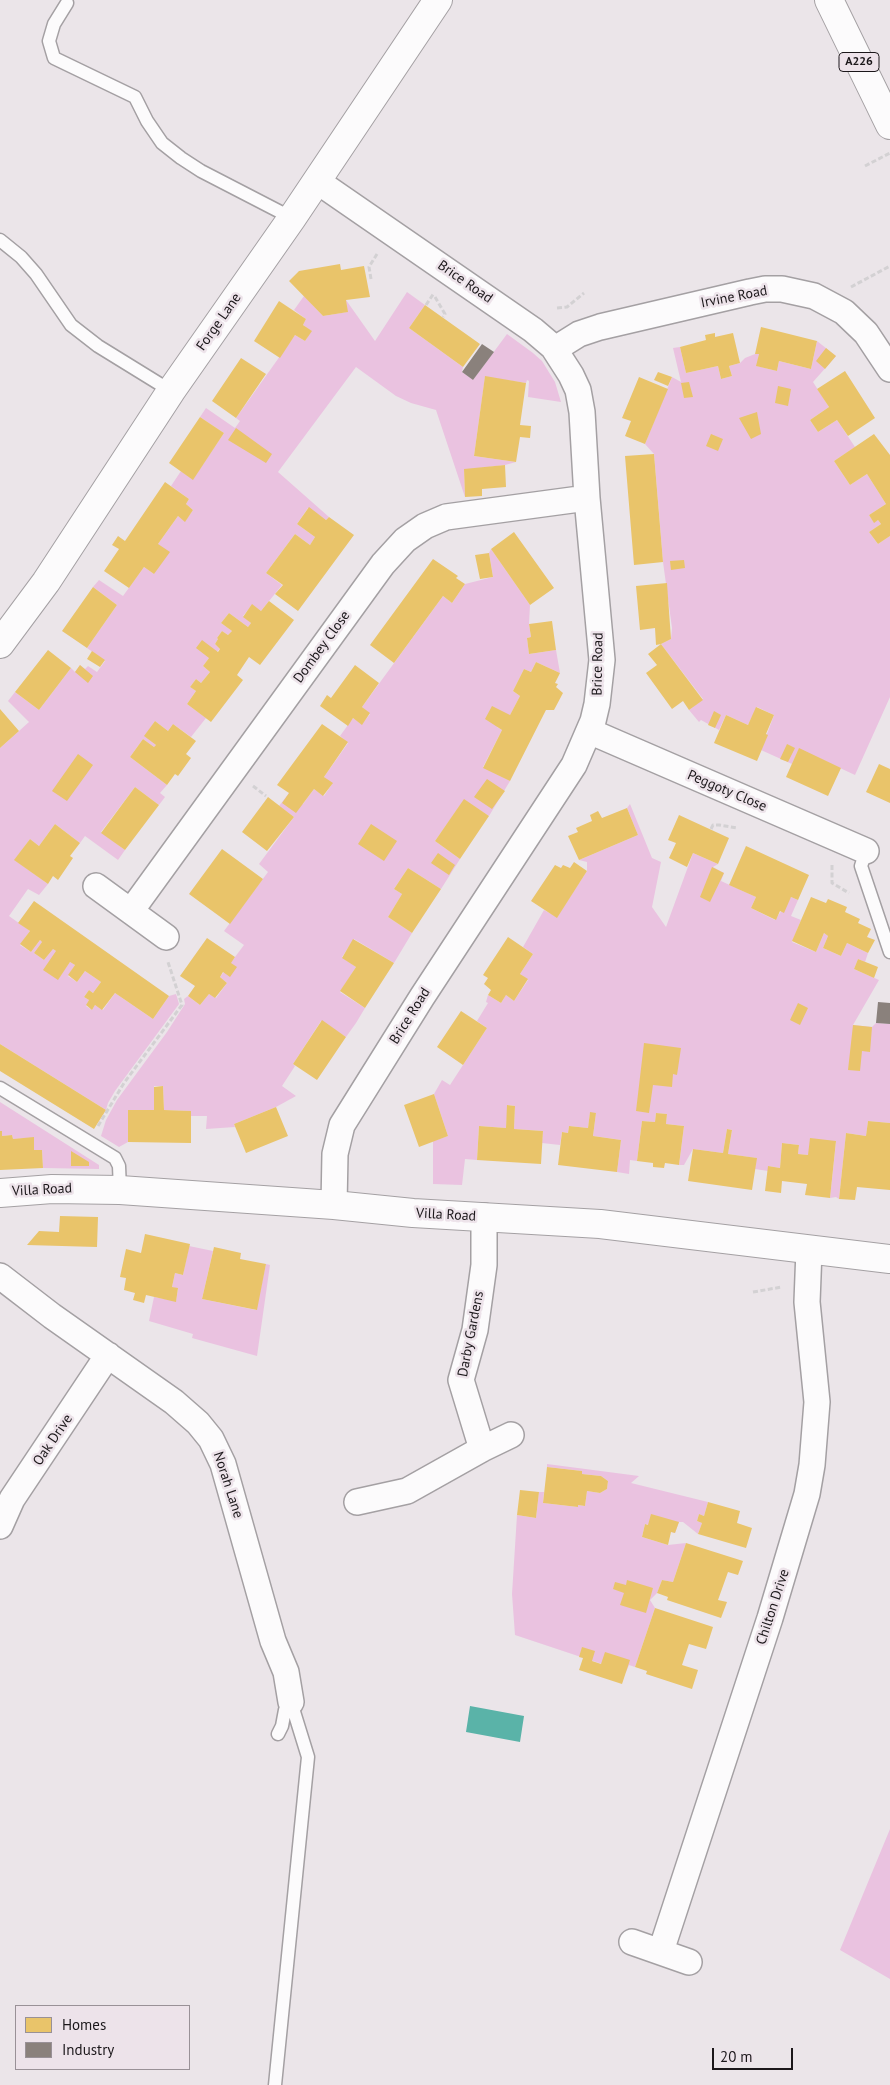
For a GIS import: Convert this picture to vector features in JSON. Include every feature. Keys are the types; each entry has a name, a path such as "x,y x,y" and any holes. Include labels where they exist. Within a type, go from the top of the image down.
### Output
{"street":[{"name":"Forge Lane","path":"0,644 51,573 171,391 292,218 438,0"},
{"name":"A226","path":"829,0 890,125"},
{"name":"Brice Road","path":"317,181 533,330 555,350 571,375 580,396 582,412 587,498 602,660 598,700 589,731 567,776 422,997 342,1125 335,1154 334,1205"},
{"name":"Irvine Road","path":"555,350 575,336 594,328 765,289 803,293 827,302 848,316 862,329 890,369"},
{"name":"Dombey Close","path":"131,911 379,570 405,540 425,526 446,518 587,498"},
{"name":"Peggoty Close","path":"589,731 866,851"},
{"path":"96,886 131,911 166,948"},
{"name":"Villa Road","path":"0,1192 52,1189 120,1190 334,1205 413,1214 484,1216 600,1224 890,1259"},
{"name":"Darby Gardens","path":"482,1449 460,1380 475,1330 483,1274 484,1216"},
{"name":"Chilton Drive","path":"661,1951 770,1618 807,1494 812,1465 817,1402 807,1302 809,1250"},
{"name":"Norah Lane","path":"0,1276 52,1316 180,1406 203,1428 217,1449 223,1464 273,1641 286,1672 291,1702"},
{"name":"Oak Drive","path":"1,1519 12,1499 108,1355"},
{"path":"357,1502 407,1491 482,1449 511,1436"},
{"path":"632,1942 689,1962"}],"lane":[{"path":"67,2 54,24 49,41 54,58 135,97 162,143 181,158 201,171 292,218"},
{"path":"0,240 21,257 36,274 71,325 98,346 171,391"},
{"path":"866,851 861,866 890,952"},
{"path":"0,1088 116,1159 119,1166 120,1190"},
{"path":"278,1734 282,1726 285,1710 291,1702"},
{"path":"275,2085 308,1757 291,1702"}],"path":[{"path":"866,166 890,154"},
{"path":"371,279 369,267 380,250"},
{"path":"827,302 841,292 890,266"},
{"path":"557,308 567,307 584,293"},
{"path":"432,295 445,313 443,317"},
{"path":"711,829 713,825 738,828"},
{"path":"830,856 832,884 854,896 859,895 867,885"},
{"path":"89,1142 124,1083 182,1005 166,948"},
{"path":"753,1292 786,1287"}],"shaded area":[{"path":"407,292 425,305 409,328 463,367 462,372 473,380 507,334 542,361 555,382 561,402 528,397 529,381 527,380 526,383 485,377 474,456 516,462 464,470 465,497 436,410 411,403 396,396 356,367 278,472 329,517 326,520 308,508 297,524 315,537 310,545 295,534 266,573 282,585 261,611 252,605 243,616 251,623 248,627 229,613 221,623 232,631 228,635 222,631 215,644 220,649 203,666 210,672 201,683 196,679 190,687 196,691 187,704 206,718 191,737 173,724 168,731 155,721 145,736 156,745 154,747 143,739 130,757 167,785 160,793 165,797 159,805 135,787 101,832 125,850 118,860 85,836 80,843 55,824 39,846 30,839 15,860 48,884 39,895 28,889 9,916 30,931 20,945 31,952 40,940 42,942 34,953 44,960 53,949 56,951 58,979 70,962 75,965 68,976 77,982 85,971 101,982 93,993 89,990 84,997 89,1000 86,1006 92,1010 95,1005 103,1010 115,993 153,1019 169,996 176,994 179,1004 115,1091 106,1110 0,1044 0,748 29,722 8,701 15,692 39,710 71,668 75,672 80,665 85,669 88,666 97,672 105,661 87,648 117,605 93,587 99,580 123,596 144,567 154,574 158,544 178,516 185,521 193,510 186,504 189,499 171,486 181,471 193,479 224,433 200,417 206,408 235,428 240,421 236,418 295,335 305,341 311,331 303,325 306,319 294,310 304,296 323,316 347,312 346,300 375,341"},
{"path":"817,341 836,356 813,382 829,407 810,420 818,432 837,420 855,447 834,461 850,485 867,474 886,504 869,515 874,522 878,520 881,524 869,532 878,544 890,536 890,697 855,775 799,749 792,764 761,750 774,715 757,707 748,725 726,715 719,730 701,720 699,722 689,710 703,699 661,644 671,639 672,628 663,562 654,454 645,444 672,377 681,382 673,348 680,347 686,373 718,366 721,379 732,376 729,366 740,363 745,358 755,354 759,354 757,366 777,371 779,361 811,369"},
{"path":"491,549 530,605 529,624 531,637 527,638 529,654 556,650 560,673 536,662 531,672 524,669 513,691 520,696 507,721 497,726 502,730 483,767 510,781 489,816 464,800 435,841 460,859 441,889 408,868 394,889 402,894 388,917 412,933 394,963 354,939 342,957 356,967 340,992 365,1008 356,1023 346,1037 321,1021 293,1064 295,1066 282,1086 296,1096 276,1107 234,1124 235,1127 206,1129 207,1116 191,1116 190,1111 164,1110 163,1086 154,1086 154,1110 128,1110 128,1142 119,1147 101,1136 106,1120 117,1100 167,1032 185,1004 184,999 188,996 200,1005 209,994 216,998 227,983 220,977 244,945 224,931 268,872 259,864 294,817 279,806 289,793 303,804 314,789 324,796 332,784 324,777 348,743 340,736 353,718 362,724 370,714 362,707 443,596 452,603 465,584 493,577 489,553"},
{"path":"630,804 652,858 661,862 652,907 666,927 693,853 718,864 713,867 724,873 721,881 756,897 751,908 775,920 791,897 798,900 791,916 801,920 792,942 816,952 824,933 828,936 823,948 841,956 847,943 868,953 865,962 858,959 854,969 879,980 853,1025 872,1027 876,1023 890,1024 890,1123 868,1121 866,1136 846,1133 839,1199 836,1197 830,1198 836,1142 808,1155 798,1154 799,1145 782,1143 780,1168 768,1166 768,1171 755,1169 756,1158 728,1154 732,1130 727,1129 723,1153 693,1149 684,1165 679,1165 684,1126 666,1124 667,1114 656,1113 655,1122 642,1121 637,1161 630,1160 629,1174 617,1172 621,1140 593,1136 596,1113 590,1113 588,1128 569,1126 568,1133 562,1132 560,1145 542,1143 543,1131 514,1129 515,1106 508,1105 506,1128 479,1126 477,1160 465,1159 462,1185 433,1184 433,1141 448,1136 434,1094 442,1080 450,1085 487,1028 477,1021 488,1003 486,1002 488,995 501,1003 506,995 514,1001 528,980 520,974 533,954 523,947 544,910 557,917 587,871 587,862 579,860 638,835 627,808"},
{"path":"0,1102 99,1165 99,1169 43,1168 42,1150 34,1150 33,1138 13,1139 12,1135 2,1136 0,1131"},
{"path":"189,1246 213,1251 202,1299 256,1310 266,1264 270,1265 257,1356 192,1338 193,1334 149,1321 154,1297 176,1301 178,1289 172,1287 175,1273 183,1275"},
{"path":"547,1464 639,1476 631,1483 708,1502 704,1516 699,1514 697,1521 702,1523 698,1534 683,1522 679,1522 675,1533 645,1524 642,1537 668,1545 686,1543 673,1582 662,1580 657,1593 650,1600 655,1608 635,1667 629,1665 626,1672 515,1635 512,1594 517,1515 536,1518 539,1492 544,1492 543,1503 578,1507 578,1505 585,1506 587,1491 600,1493 607,1489 608,1481 601,1476 582,1474 582,1471 547,1467"},
{"path":"470,1706 524,1716 520,1742 466,1732"},
{"path":"890,1829 890,1979 840,1950"}],"building: Homes":[{"path":"340,264 341,270 364,266 370,297 346,300 348,312 323,316 289,281 299,271"},
{"path":"279,301 306,319 303,325 312,331 305,341 295,335 280,358 254,341"},
{"path":"425,305 480,344 463,367 409,328"},
{"path":"761,327 817,341 811,369 779,361 777,371 756,366 759,354 755,354"},
{"path":"715,333 715,337 733,333 740,363 729,366 732,376 721,379 718,366 686,373 680,347 706,340 705,335"},
{"path":"826,348 836,356 825,369 816,361"},
{"path":"241,358 266,374 236,418 212,401"},
{"path":"845,371 875,418 848,436 837,420 818,432 810,420 829,407 817,389"},
{"path":"658,372 672,377 668,386 654,380"},
{"path":"485,376 526,383 520,425 531,426 530,438 520,437 516,462 474,456"},
{"path":"639,377 668,389 645,444 625,436 631,421 622,418"},
{"path":"689,382 693,397 684,398 681,383"},
{"path":"778,386 791,389 788,406 775,403"},
{"path":"757,412 761,434 751,439 739,418"},
{"path":"200,417 224,433 193,480 169,463"},
{"path":"236,428 272,454 266,463 228,440"},
{"path":"711,434 723,439 718,451 706,446"},
{"path":"874,434 890,455 890,536 878,544 869,532 881,524 878,520 874,523 869,515 886,504 867,474 850,485 834,461"},
{"path":"654,454 663,562 634,565 625,456"},
{"path":"505,465 506,487 482,489 482,496 465,497 464,469"},
{"path":"165,482 189,499 186,504 193,510 185,522 178,516 158,544 170,552 154,574 144,567 129,588 104,571 119,549 112,545 118,536 125,541"},
{"path":"309,507 326,520 329,517 354,535 298,611 275,594 283,585 266,573 295,534 310,545 315,537 297,524"},
{"path":"514,532 554,588 530,605 491,549"},
{"path":"489,553 493,577 480,579 475,555"},
{"path":"433,559 458,576 456,578 465,584 452,603 443,596 394,663 370,645"},
{"path":"684,560 685,568 671,570 670,561"},
{"path":"667,583 671,639 656,645 655,628 640,630 636,586"},
{"path":"93,587 117,605 87,648 62,631"},
{"path":"269,601 294,620 260,665 249,657 237,675 243,680 211,722 187,704 196,691 190,687 196,679 201,683 210,672 203,666 209,658 196,648 202,640 218,652 220,649 215,644 217,638 222,631 228,635 232,631 221,623 229,613 248,627 251,623 243,617 252,604 261,611"},
{"path":"552,621 556,650 529,654 527,638 531,637 529,624"},
{"path":"661,644 703,700 689,710 683,701 672,709 646,673 657,665 648,654"},
{"path":"48,650 71,668 39,710 15,692"},
{"path":"92,651 105,660 100,667 87,659"},
{"path":"536,662 560,673 555,683 558,684 556,687 563,693 554,710 546,710 510,781 483,768 502,730 485,719 492,706 510,715 520,696 513,691 524,669 531,672"},
{"path":"80,665 93,676 88,683 75,672"},
{"path":"355,665 379,683 362,707 370,713 362,725 353,718 348,726 320,706 327,695 331,698"},
{"path":"756,707 774,715 757,761 714,743 726,715 748,725"},
{"path":"0,709 19,731 0,748"},
{"path":"714,711 721,715 715,728 708,725"},
{"path":"155,721 168,731 173,724 196,741 186,754 191,758 178,776 175,774 167,785 130,757 143,739 154,747 156,745 144,736"},
{"path":"322,724 348,742 324,777 333,783 323,796 314,789 296,813 282,803 289,793 277,785"},
{"path":"787,744 795,748 788,762 780,759"},
{"path":"799,748 841,768 828,796 786,777"},
{"path":"78,754 93,765 67,801 52,791"},
{"path":"879,764 890,769 890,803 866,792"},
{"path":"487,779 505,791 492,809 474,797"},
{"path":"135,787 159,805 125,850 101,833"},
{"path":"268,797 294,817 267,851 242,832"},
{"path":"464,799 489,816 460,859 435,841"},
{"path":"627,808 638,835 579,860 568,836 578,832 576,828 592,821 590,815 598,811 602,818"},
{"path":"679,815 729,838 718,864 693,853 687,867 669,858 676,843 668,840"},
{"path":"55,824 80,843 70,856 73,858 58,880 53,876 48,884 14,860 30,839 39,846"},
{"path":"371,824 397,841 384,861 358,844"},
{"path":"746,846 809,875 798,900 791,897 784,913 780,911 776,920 751,908 756,897 729,885"},
{"path":"222,849 263,879 230,924 189,894"},
{"path":"438,853 455,865 449,875 431,863"},
{"path":"574,862 587,871 557,918 531,901 555,865 561,868 563,865 570,868"},
{"path":"712,867 724,873 710,902 700,897"},
{"path":"408,868 441,889 412,933 388,917 402,894 394,889"},
{"path":"811,897 826,903 828,899 847,907 845,912 860,919 858,923 871,929 867,937 875,940 868,953 847,943 841,956 823,948 828,936 824,933 816,952 792,941"},
{"path":"34,901 169,996 153,1019 115,993 102,1010 95,1005 92,1010 86,1005 89,1000 84,997 89,990 93,993 101,982 85,971 77,982 68,975 75,965 70,962 58,980 43,970 56,951 53,949 44,960 34,953 42,942 40,940 31,952 20,944 30,931 18,923"},
{"path":"508,937 533,954 520,974 528,979 514,1001 506,995 501,1003 488,995 491,990 484,984 488,978 483,975"},
{"path":"207,938 235,957 231,963 237,967 230,977 223,972 220,977 227,983 215,998 209,994 200,1005 188,996 195,986 180,976"},
{"path":"353,939 394,963 365,1008 340,991 356,967 342,958"},
{"path":"858,959 878,967 874,978 854,969"},
{"path":"798,1003 808,1008 800,1025 790,1020"},
{"path":"461,1011 487,1028 463,1065 437,1047"},
{"path":"322,1020 346,1037 317,1080 293,1064"},
{"path":"853,1025 872,1027 870,1052 862,1051 860,1071 848,1070"},
{"path":"644,1043 681,1048 677,1075 673,1074 672,1087 653,1085 649,1113 636,1111"},
{"path":"0,1044 106,1110 94,1129 0,1071"},
{"path":"163,1086 164,1110 191,1111 191,1143 128,1142 128,1110 154,1110 154,1087"},
{"path":"434,1094 448,1136 419,1147 404,1105"},
{"path":"507,1105 515,1106 514,1129 543,1131 541,1164 477,1160 479,1126 506,1128"},
{"path":"276,1107 288,1136 246,1153 234,1124"},
{"path":"590,1112 596,1113 593,1136 621,1140 617,1172 558,1165 562,1132 568,1133 569,1126 588,1128"},
{"path":"656,1113 667,1114 666,1124 684,1126 679,1165 665,1163 664,1168 653,1167 653,1163 637,1161 642,1121 655,1122"},
{"path":"868,1121 890,1123 890,1190 857,1187 855,1200 839,1199 846,1133 866,1136"},
{"path":"727,1129 732,1130 728,1154 757,1158 752,1190 688,1181 693,1149 723,1153"},
{"path":"0,1131 2,1131 2,1136 12,1135 13,1139 34,1137 34,1150 42,1150 43,1168 0,1170"},
{"path":"810,1138 836,1141 830,1198 805,1195 807,1184 782,1181 781,1193 765,1191 768,1166 780,1168 782,1143 799,1145 798,1154 808,1155"},
{"path":"71,1151 89,1162 89,1166 71,1166"},
{"path":"60,1216 98,1217 97,1247 27,1245 39,1231 59,1232"},
{"path":"145,1234 190,1244 183,1275 175,1273 172,1287 178,1288 176,1302 146,1295 144,1303 133,1300 135,1293 124,1290 126,1278 120,1277 126,1249 141,1253"},
{"path":"214,1247 241,1253 240,1259 266,1264 257,1310 202,1299"},
{"path":"547,1467 582,1471 582,1474 601,1476 608,1481 607,1489 600,1493 587,1491 585,1506 543,1503"},
{"path":"520,1490 539,1492 536,1518 517,1515"},
{"path":"708,1502 740,1511 737,1523 752,1528 746,1548 698,1534 702,1523 697,1521 699,1514 704,1516"},
{"path":"651,1514 679,1522 675,1533 671,1532 668,1545 642,1537 645,1524 648,1525"},
{"path":"686,1543 743,1561 738,1575 728,1572 718,1600 727,1602 721,1618 667,1600 668,1597 657,1593 662,1580 673,1582"},
{"path":"627,1580 653,1588 646,1613 620,1605 624,1593 613,1589 615,1582 626,1585"},
{"path":"655,1608 713,1627 706,1649 689,1644 682,1665 698,1670 692,1689 646,1674 647,1671 635,1667"},
{"path":"582,1647 595,1651 592,1661 601,1664 605,1652 630,1660 622,1684 579,1670 583,1658 579,1657"}],"building: Industry":[{"path":"482,344 494,352 473,380 462,372"},
{"path":"878,1002 890,1003 890,1024 876,1023"}]}
